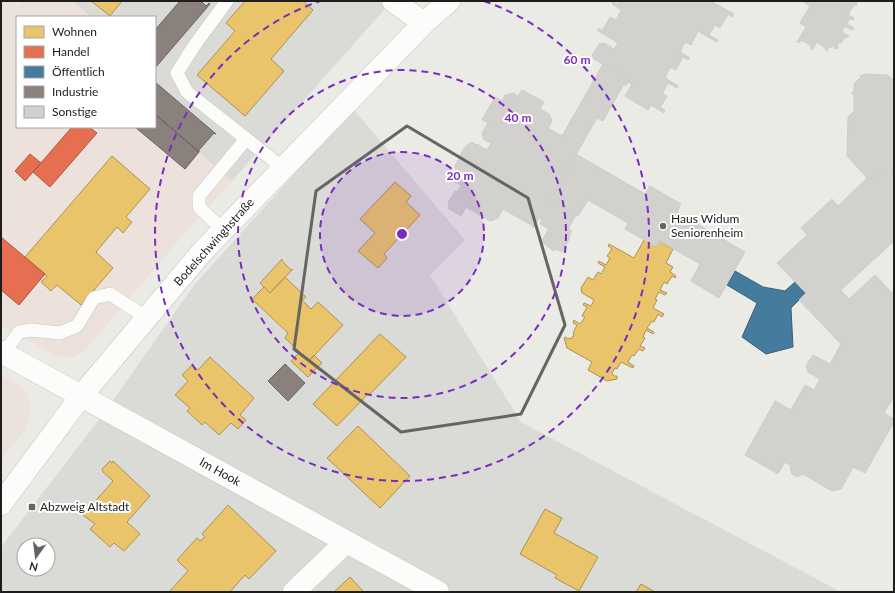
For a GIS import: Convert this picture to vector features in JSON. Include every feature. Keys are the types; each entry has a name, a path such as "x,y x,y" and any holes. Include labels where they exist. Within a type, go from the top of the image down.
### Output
{"street":[{"path":"393,1 424,23"},
{"name":"Bodelschwinghstraße","path":"1,504 82,395 202,252 424,23 449,1"},
{"name":"Im Hook","path":"2,353 82,395 438,592"},
{"path":"294,592 346,542"}],"lane":[{"path":"227,1 194,46 177,73 186,92 283,168"},
{"path":"223,230 199,207 199,196 246,138"},
{"path":"2,353 19,332 31,330 60,333 77,326 94,298 110,294 147,318"}],"highlighted area":[{"path":"407,126 528,198 565,325 521,414 401,432 294,349 316,191"}],"shaded area":[{"path":"1,1 12,1 17,5 21,1 72,1 90,16 16,16 16,128 156,128 156,115 232,181 172,248 84,352 73,357 60,357 1,327"},
{"path":"72,1 392,1 232,181 156,115 156,16 90,16"},
{"path":"353,109 465,240 430,275 521,422 841,592 1,592 1,547 101,417 195,284"},
{"path":"1,375 24,388 28,396 31,409 26,429 1,460"}],"building: Wohnen":[{"path":"91,1 122,1 110,16"},
{"path":"245,1 303,1 313,10 271,59 284,71 245,116 197,75 235,31 226,23"},
{"path":"112,156 150,189 126,217 132,222 123,233 117,227 96,252 113,268 81,305 57,285 51,291 41,282 47,276 25,257"},
{"path":"395,182 411,196 406,202 420,215 384,254 387,258 378,268 358,251 375,233 360,219"},
{"path":"644,240 656,247 660,241 673,249 666,263 673,267 670,272 676,276 675,278 672,276 667,284 664,282 660,290 667,293 665,295 659,292 655,299 657,300 653,308 664,314 662,317 658,314 654,322 652,321 647,328 654,332 653,334 646,330 643,337 645,338 640,346 645,348 643,351 639,349 634,356 632,355 628,362 634,366 633,368 621,362 617,369 615,368 612,373 614,376 617,376 617,379 607,381 588,370 592,362 567,348 564,338 572,338 577,325 573,323 574,320 580,324 585,317 582,316 587,307 583,305 584,303 591,306 594,300 582,293 581,288 588,277 593,280 598,272 601,274 605,267 598,263 599,261 606,265 610,258 607,256 612,249 608,246 609,244 634,258"},
{"path":"282,259 282,261 291,270 293,269 270,293 260,283"},
{"path":"285,277 306,297 302,300 311,309 318,302 343,325 309,361 285,338 288,333 252,299 264,287 270,293"},
{"path":"380,334 406,357 337,426 313,404"},
{"path":"300,352 309,361 314,355 322,363 308,377 291,361"},
{"path":"210,357 254,398 240,415 246,420 238,429 231,423 219,435 205,422 202,425 187,411 190,408 175,395 188,381 182,375 192,365 198,370"},
{"path":"358,426 410,476 380,508 327,458"},
{"path":"110,461 112,463 113,461 150,496 127,522 140,534 124,551 114,543 110,547 90,529 95,524 83,515 113,481 103,472 102,469"},
{"path":"228,505 276,551 249,579 245,575 230,592 169,592 188,571 177,560 197,538 200,541 205,537 202,534"},
{"path":"545,509 562,518 554,533 598,557 579,591 555,578 557,575 520,554"},
{"path":"350,577 363,591 362,592 334,592"},
{"path":"641,584 655,592 636,592"}],"building: Handel":[{"path":"71,128 90,128 97,133 50,187 33,172"},
{"path":"30,154 41,163 25,181 15,171"},
{"path":"1,237 45,274 19,305 1,290"}],"building: Öffentlich":[{"path":"735,271 763,287 785,291 795,282 806,293 791,308 793,347 766,354 742,337 757,303 727,285"}],"building: Industrie":[{"path":"180,1 201,1 206,6 209,3 210,4 156,67 156,29"},
{"path":"156,83 216,134 214,133 199,150 199,152 156,115"},
{"path":"156,115 199,152 185,169 136,128 156,128"},
{"path":"285,364 305,383 288,401 268,381"}],"building: Sonstige":[{"path":"620,1 710,1 734,14 732,17 728,14 720,28 715,25 709,35 718,40 717,42 698,31 691,45 685,42 680,52 690,58 688,60 683,57 676,70 670,67 665,78 678,86 677,88 668,83 662,94 667,96 660,108 665,110 664,113 651,105 648,110 625,96 632,84 628,82 630,79 594,59 592,55 599,44 604,43 614,49 618,43 597,30 598,28 602,31 610,17 616,20 621,10 612,4 613,2 618,4"},
{"path":"802,1 856,2 857,5 854,5 848,15 854,18 853,20 850,19 847,24 854,28 852,30 845,26 842,32 849,36 847,38 845,37 841,43 837,44 838,48 835,49 834,46 828,48 826,51 825,48 817,42 812,50 810,49 812,46 801,40 799,43 797,42 806,27 800,23 810,6"},
{"path":"603,64 630,79 626,86 624,84 603,121 597,118 550,200 576,215 568,229 571,230 570,238 562,252 555,249 554,251 543,243 542,240 549,229 540,224 542,220 539,218 533,228 533,226 503,209 498,218 490,221 466,207 461,216 449,209 448,203 455,191 458,192 461,185 455,182 460,173 456,171 455,166 464,148 472,142 487,150 491,143 484,140 482,133 488,123 482,120 495,97 502,101 505,95 513,93 518,96 522,90 544,102 540,109 549,114 552,121 548,128 562,136"},
{"path":"864,74 888,75 894,81 894,172 892,170 882,170 870,181 847,156 848,117 854,111 854,94 852,94 852,92 854,92 854,84 861,77 860,75 862,76"},
{"name":"Haus Widum Seniorenheim","path":"576,154 645,194 650,186 681,204 677,212 745,252 719,298 691,281 700,264 660,241 656,247 625,229 628,223 588,200 578,216 550,200"},
{"path":"882,170 892,170 894,172 894,241 841,290 849,299 875,275 894,295 894,396 884,413 894,419 894,422 865,473 853,467 841,489 832,491 803,474 797,477 792,474 790,468 791,466 785,462 778,474 745,455 775,401 791,410 805,385 814,390 820,379 808,372 806,366 813,355 830,364 841,344 799,300 806,293 777,263 807,235 801,228 832,199 838,206 867,178 870,181"}],"place":[{"name":"Haus Widum Seniorenheim","path":"663,226"},
{"name":"Abzweig Altstadt","path":"32,507"}]}
